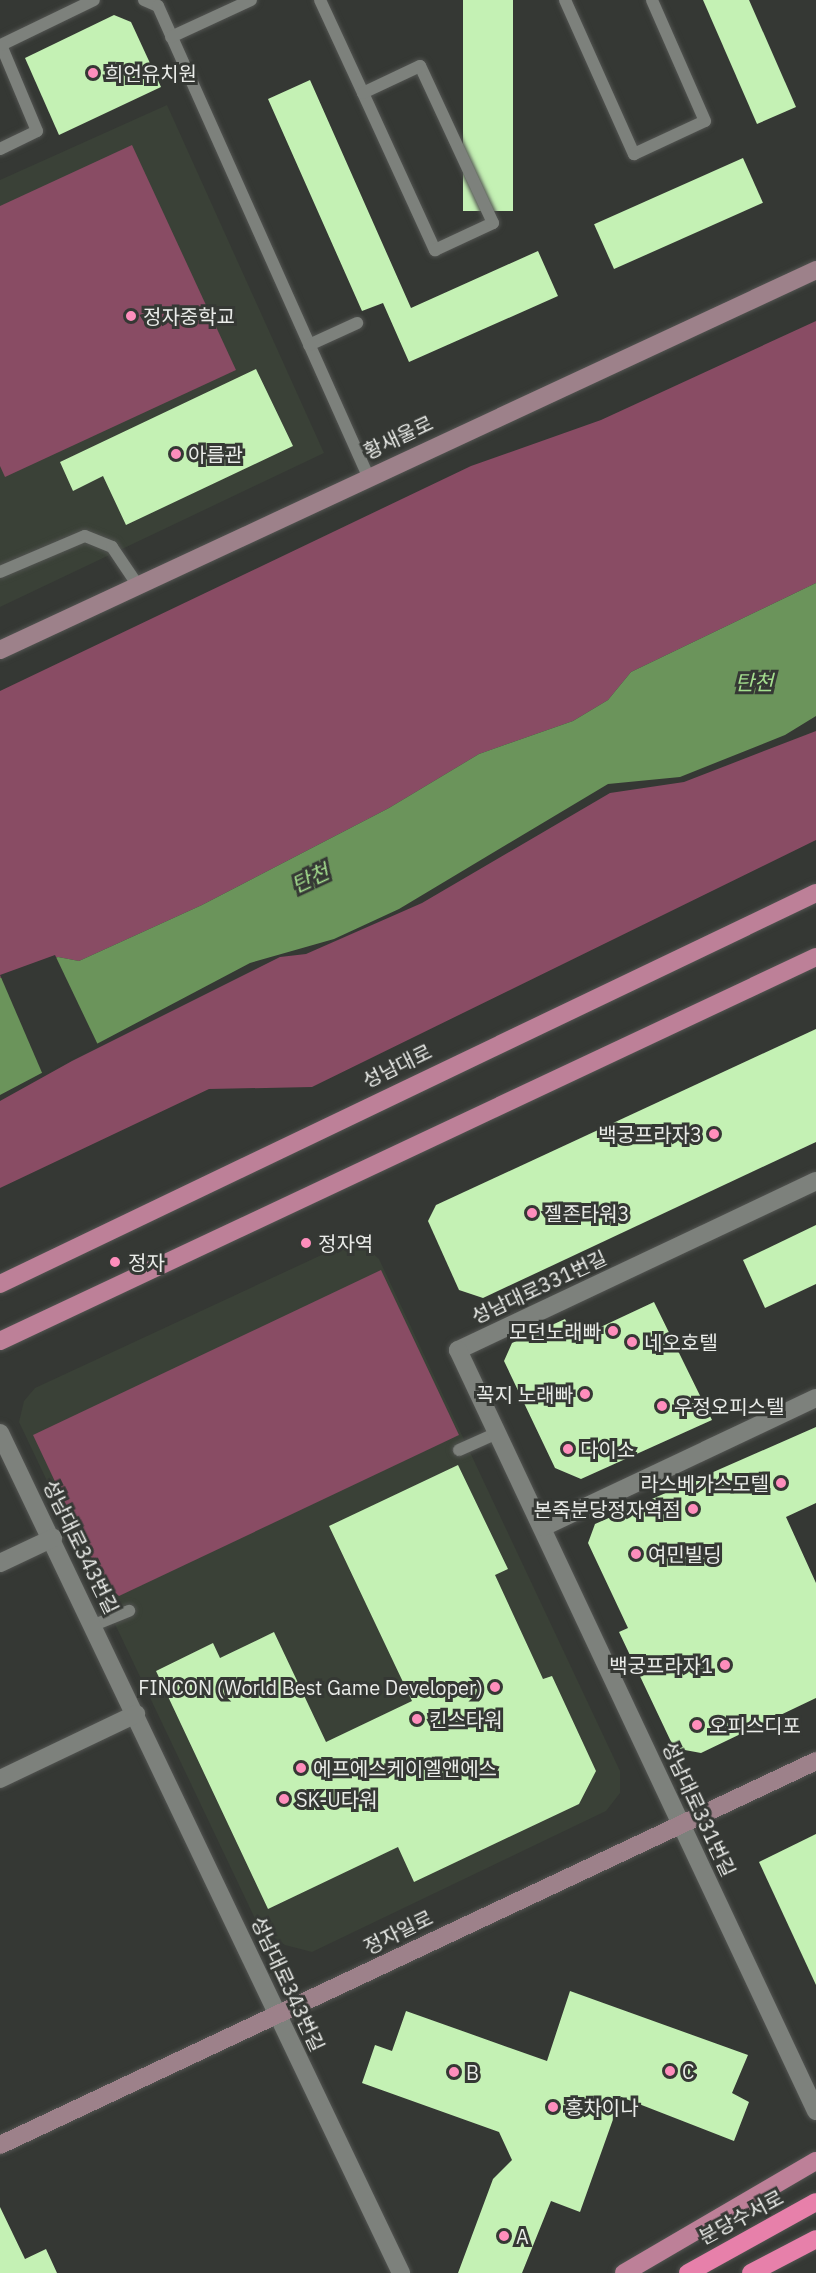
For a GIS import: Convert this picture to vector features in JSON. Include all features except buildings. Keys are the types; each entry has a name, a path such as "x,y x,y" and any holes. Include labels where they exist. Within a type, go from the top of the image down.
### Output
{"highway":[{"name":"분당수서로","path":"688,2273 816,2202"},
{"path":"751,2273 816,2239"}],"main road":[{"name":"황새울로","path":"0,650 368,476 816,270"},
{"name":"성남대로","path":"0,1284 816,893"},
{"path":"0,1341 816,957"},
{"name":"정자일로","path":"0,2145 816,1761"},
{"path":"624,2273 816,2161"}],"street":[{"name":"성남대로331번길","path":"816,1181 458,1350 816,2110"},
{"path":"543,1527 816,1398"},
{"name":"성남대로343번길","path":"0,1433 53,1538 401,2273"},
{"path":"0,1563 53,1538"},
{"path":"0,1779 136,1714"}],"lane":[{"path":"0,149 37,131 0,44 94,0"},
{"path":"144,0 156,3 368,476"},
{"path":"171,37 251,0"},
{"path":"320,0 435,250 493,223 420,66 363,93"},
{"path":"565,0 634,154 705,121 652,0"},
{"path":"309,345 357,323"},
{"path":"0,572 85,536 112,547 137,584"},
{"path":"459,1450 497,1432"},
{"path":"94,1625 129,1611"}],"shaded area":[{"name":"정자중학교","path":"167,105 324,453 0,607 0,180"},
{"path":"132,145 236,370 5,477 0,466 0,206"},
{"path":"816,321 816,583 631,672 608,700 573,721 479,754 389,808 202,905 79,961 58,957 0,978 0,691 471,466 601,420"},
{"path":"816,731 816,840 312,1087 209,1089 0,1188 0,1101 72,1061 280,957 306,954 422,903 610,793 684,782"},
{"path":"343,1245 363,1245 379,1259 620,1771 620,1793 606,1811 312,1952 285,1945 259,1927 19,1422 24,1401 35,1388"},
{"path":"381,1270 459,1435 119,1596 102,1581 33,1435"}],"water":[{"name":"탄천","path":"816,583 816,716 785,735 680,777 608,784 399,909 334,939 250,963 0,1095 0,978 58,957 79,961 202,905 389,808 479,754 573,721 608,700 631,672"}],"pier":[{"path":"55,955 98,1045 43,1075 0,975"}],"place":[{"name":"희언유치원","path":"93,73"},
{"name":"정자중학교","path":"131,316"},
{"name":"아름관","path":"176,454"},
{"name":"백궁프라자3","path":"714,1134"},
{"name":"젤존타워3","path":"532,1213"},
{"name":"정자역","path":"306,1243"},
{"name":"정자","path":"115,1262"},
{"name":"모던노래빠","path":"613,1331"},
{"name":"네오호텔","path":"632,1342"},
{"name":"꼭지 노래빠","path":"585,1394"},
{"name":"우정오피스텔","path":"662,1406"},
{"name":"다이소","path":"568,1449"},
{"name":"라스베가스모텔","path":"781,1483"},
{"name":"본죽분당정자역점","path":"693,1509"},
{"name":"여민빌딩","path":"636,1554"},
{"name":"백궁프라자1","path":"725,1665"},
{"name":"FINCON (World Best Game Developer)","path":"495,1687"},
{"name":"킨스타워","path":"417,1719"},
{"name":"오피스디포","path":"697,1725"},
{"name":"에프에스케이엘앤에스","path":"301,1768"},
{"name":"SK-U타워","path":"284,1799"},
{"name":"C","path":"670,2071"},
{"name":"B","path":"454,2072"},
{"name":"홍차이나","path":"553,2107"},
{"name":"A","path":"504,2236"}]}
